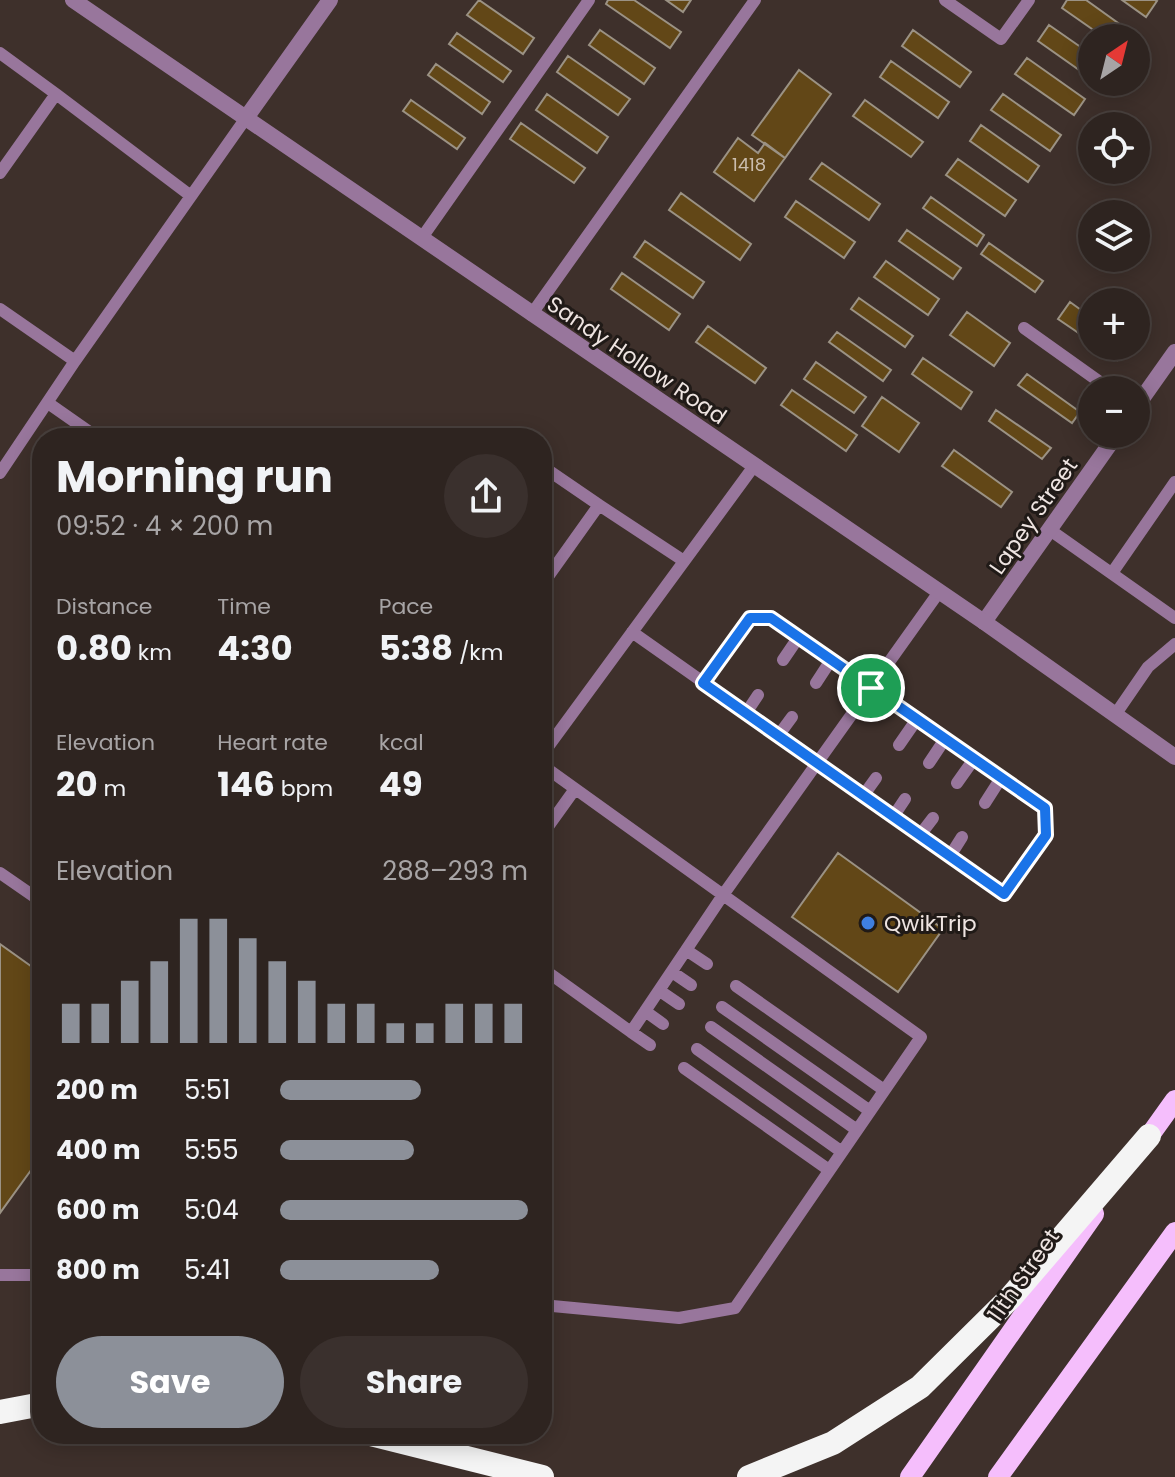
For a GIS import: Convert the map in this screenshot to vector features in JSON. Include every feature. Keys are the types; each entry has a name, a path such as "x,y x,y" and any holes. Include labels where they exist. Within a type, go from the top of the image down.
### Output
{"highway":[{"path":"749,1477 833,1443 920,1387 1011,1297 1149,1136"},
{"path":"0,1412 32,1406"},
{"path":"411,1444 542,1477"}],"main road":[{"name":"11th Street","path":"910,1477 1175,1100"},
{"path":"998,1477 1175,1232"}],"street":[{"name":"Sandy Hollow Road","path":"73,0 984,622 1115,715 1172,750"},
{"path":"246,118 330,0"},
{"path":"1150,387 1175,352"},
{"name":"Lapey Street","path":"984,622 1107,448"}],"lane":[{"path":"421,239 589,0"},
{"path":"531,315 755,0"},
{"path":"945,0 1001,39 1029,0"},
{"path":"0,53 191,196"},
{"path":"0,173 56,94"},
{"path":"0,473 246,118"},
{"path":"0,309 75,361"},
{"path":"1024,328 1091,376"},
{"path":"48,403 84,428"},
{"path":"552,739 754,466"},
{"path":"552,473 684,561"},
{"path":"1112,573 1175,482"},
{"path":"552,571 599,505"},
{"path":"1050,530 1175,618"},
{"path":"631,1032 723,895 939,592"},
{"path":"632,632 703,683 817,764 1004,894 1046,835 1045,808 771,618 750,618 703,683"},
{"path":"783,660 798,638"},
{"path":"1115,715 1148,667 1175,644"},
{"path":"816,683 831,660"},
{"path":"746,713 758,695"},
{"path":"778,736 792,717"},
{"path":"899,745 917,719"},
{"path":"929,763 945,739"},
{"path":"957,783 974,759"},
{"path":"552,772 921,1037 735,1308 679,1318 552,1306"},
{"path":"863,796 876,778"},
{"path":"985,803 1001,778"},
{"path":"552,821 575,789"},
{"path":"893,817 905,799"},
{"path":"920,835 933,818"},
{"path":"950,856 962,837"},
{"path":"0,873 32,895"},
{"path":"686,950 707,964"},
{"path":"672,972 691,985"},
{"path":"552,975 650,1045"},
{"path":"736,986 884,1090"},
{"path":"660,991 679,1004"},
{"path":"722,1007 870,1111"},
{"path":"645,1011 663,1024"},
{"path":"711,1027 857,1130"},
{"path":"697,1049 842,1152"},
{"path":"684,1068 829,1170"},
{"path":"0,1275 32,1275"}],"building":[{"path":"479,0 534,38 523,54 467,15"},
{"path":"608,0 634,0 681,32 670,48 606,4"},
{"path":"666,0 691,0 683,12"},
{"path":"1067,0 1086,0 1119,24 1085,24 1062,8"},
{"path":"1122,0 1155,0 1157,1 1146,17"},
{"path":"1049,25 1078,45 1078,69 1038,41"},
{"path":"600,30 655,68 644,84 589,45"},
{"path":"913,30 971,72 960,87 902,46"},
{"path":"457,33 511,71 503,82 449,44"},
{"path":"568,56 630,99 618,115 557,72"},
{"path":"1027,58 1085,99 1074,115 1015,74"},
{"path":"891,61 949,102 938,118 880,77"},
{"path":"436,64 490,102 482,114 428,75"},
{"path":"799,70 831,94 785,158 752,135"},
{"path":"547,94 608,137 597,153 536,110"},
{"path":"1003,94 1061,135 1050,151 991,110"},
{"path":"411,100 465,138 457,149 403,111"},
{"path":"865,100 923,142 911,157 853,116"},
{"path":"521,123 585,168 574,183 510,139"},
{"path":"981,125 1039,166 1028,182 970,141"},
{"path":"738,138 758,153 765,143 785,158 754,201 714,172"},
{"path":"958,159 1016,200 1005,216 946,175"},
{"path":"822,163 880,204 869,220 810,179"},
{"path":"681,193 751,244 740,260 669,210"},
{"path":"931,197 984,235 977,246 923,208"},
{"path":"796,201 855,242 844,258 785,217"},
{"path":"907,230 961,268 953,279 899,241"},
{"path":"645,241 704,282 693,298 634,257"},
{"path":"989,243 1043,281 1035,292 981,254"},
{"path":"886,261 939,299 928,315 874,277"},
{"path":"622,273 680,314 669,330 611,289"},
{"path":"859,298 913,336 905,347 851,309"},
{"path":"1070,302 1078,308 1078,333 1058,319"},
{"path":"967,312 1010,343 994,366 950,335"},
{"path":"708,326 766,368 755,383 696,342"},
{"path":"837,332 891,370 883,381 829,342"},
{"path":"923,358 972,392 961,409 912,374"},
{"path":"816,362 866,397 854,413 804,379"},
{"path":"1027,374 1078,411 1078,415 1072,423 1018,385"},
{"path":"792,390 857,435 846,451 781,405"},
{"path":"882,397 919,423 899,452 862,426"},
{"path":"996,410 1051,448 1042,459 989,421"},
{"path":"954,450 1012,492 1001,507 942,466"},
{"name":"QwikTrip","path":"838,853 943,929 898,992 792,917"},
{"path":"0,944 32,967 32,1169 0,1213"}],"place":[{"name":"QwikTrip","path":"868,923"}],"route":[{"path":"750,618 771,618 871,688 1045,808 1046,835 1004,894 703,683 750,618"}]}
